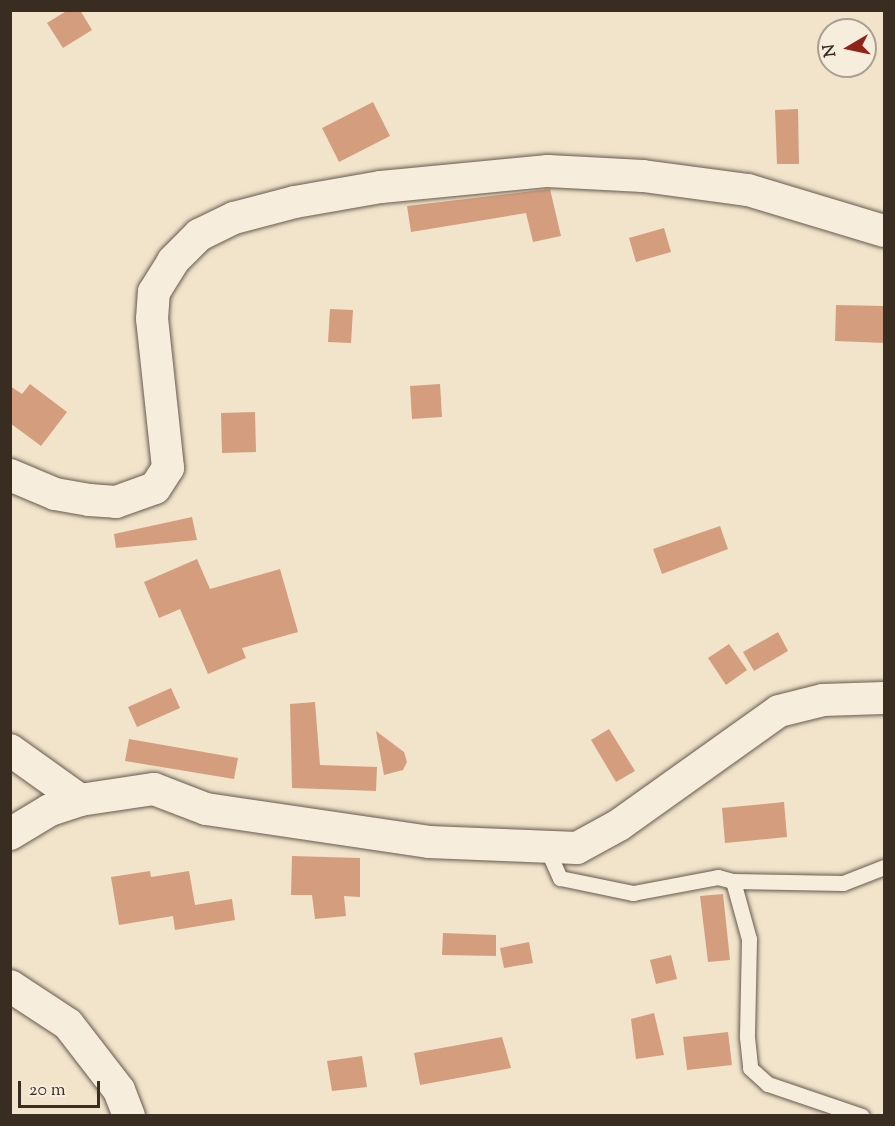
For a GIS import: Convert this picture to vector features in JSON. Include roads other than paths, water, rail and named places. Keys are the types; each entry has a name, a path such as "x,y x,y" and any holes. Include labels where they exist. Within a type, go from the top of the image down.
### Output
{"street":[{"path":"10,475 55,494 89,500 116,502 155,488 168,468 152,319 154,292 173,261 199,235 234,218 296,202 381,187 548,171 643,176 748,190 885,231"},
{"path":"10,834 50,810 80,800 154,789 206,809 429,842 548,849 577,848 619,825 779,711 823,700 885,698"},
{"path":"10,750 80,800"},
{"path":"10,986 68,1024 118,1090 129,1116"}],"lane":[{"path":"548,849 560,878 633,893 718,877 733,881 843,883 885,867"},
{"path":"733,881 749,939 747,1037 750,1068 768,1084 862,1116"}]}
